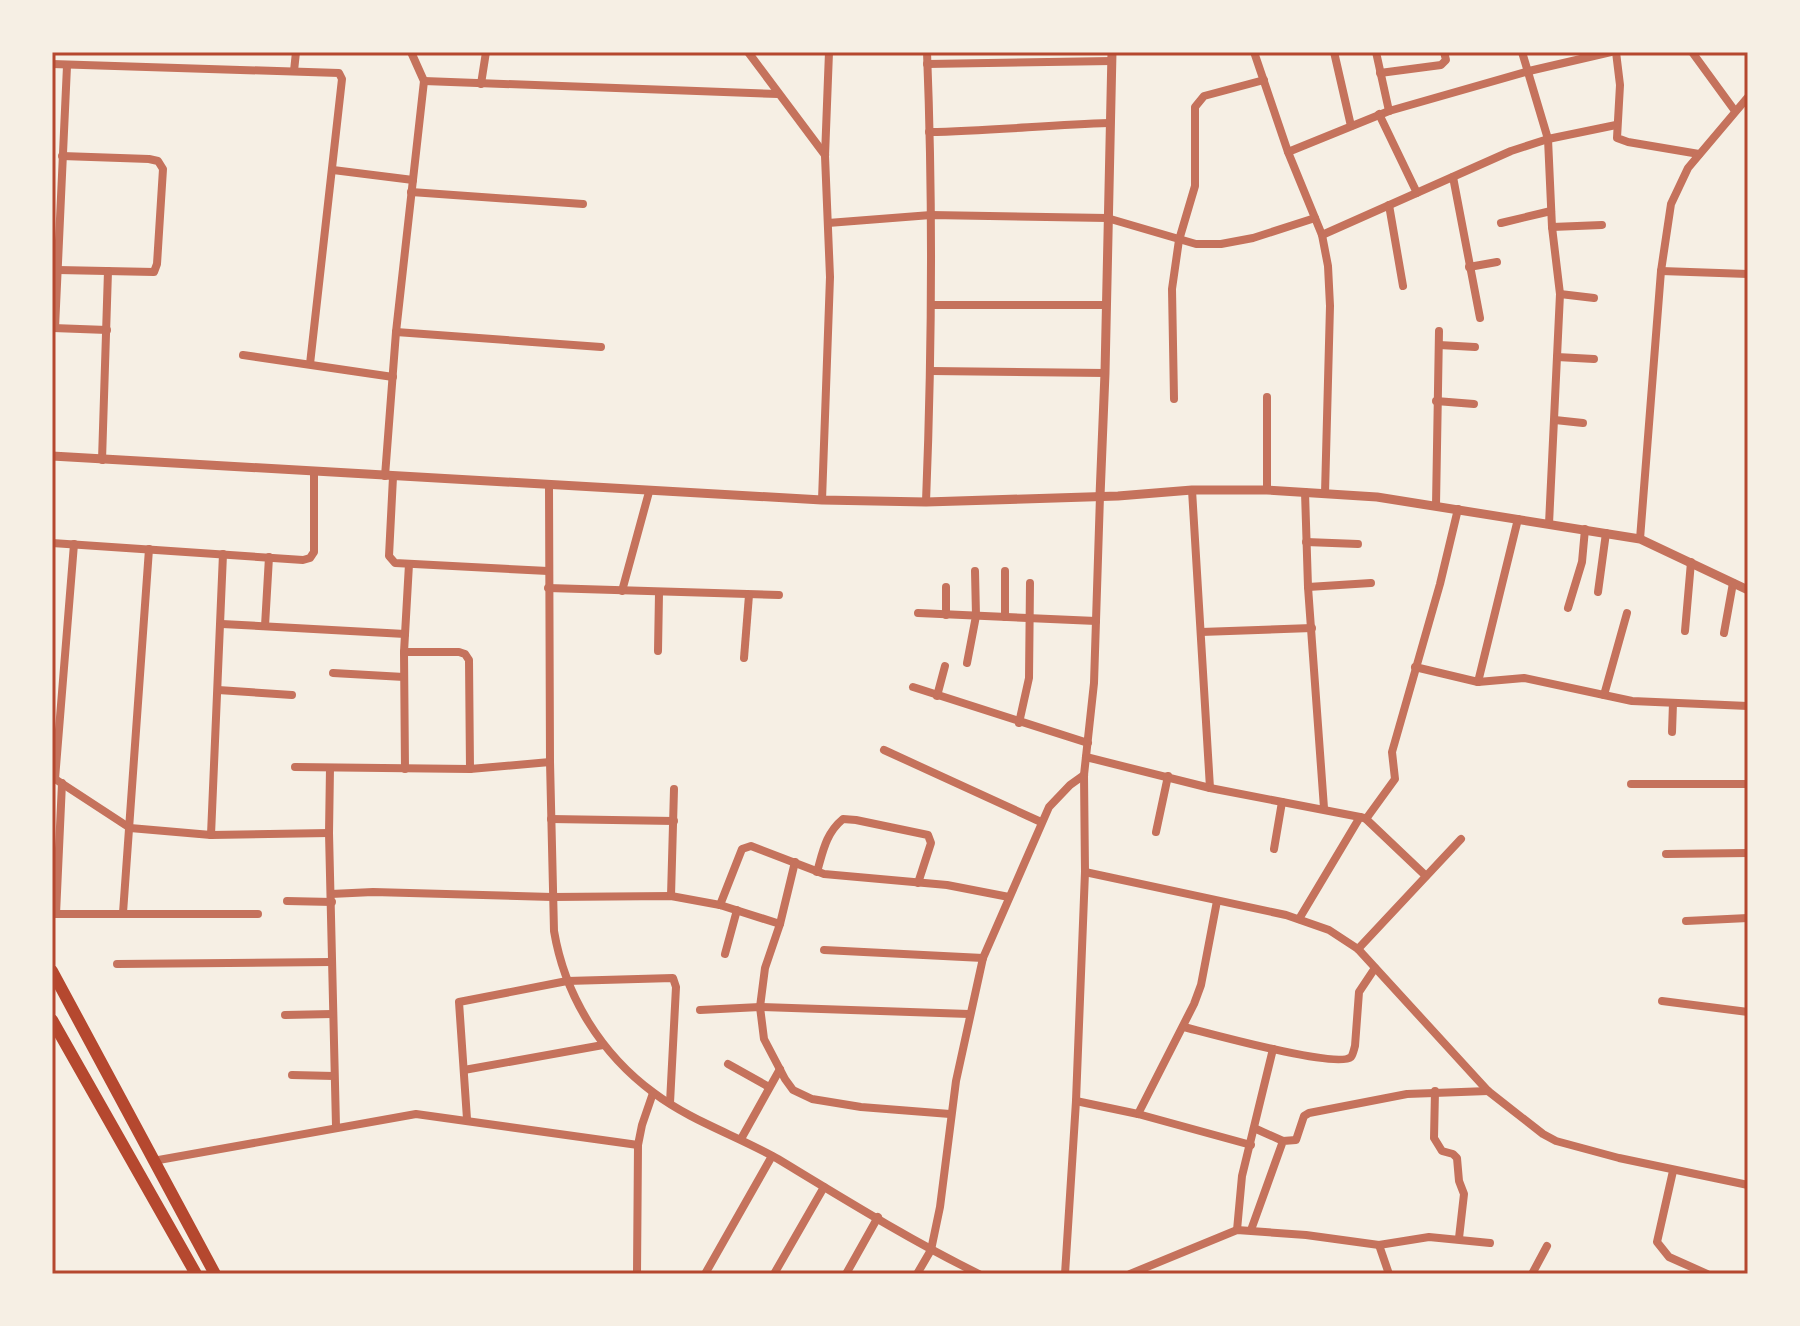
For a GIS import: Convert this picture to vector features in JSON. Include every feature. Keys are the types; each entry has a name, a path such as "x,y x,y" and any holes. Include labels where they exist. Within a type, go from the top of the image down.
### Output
{"main road":[{"path":"52,971 215,1274"},
{"path":"52,1020 196,1274"}],"street":[{"path":"294,71 296,52"},
{"path":"411,52 424,81 396,332 389,477 389,556 395,563 548,571"},
{"path":"481,84 486,52"},
{"path":"748,52 825,156"},
{"path":"822,500 830,277 825,156 829,52"},
{"path":"926,502 931,371 927,52"},
{"path":"1254,52 1288,152 1322,235 1328,266 1330,306 1325,493"},
{"path":"1334,52 1351,126"},
{"path":"1376,52 1384,113 1417,193"},
{"path":"1380,73 1441,65 1446,60 1444,52"},
{"path":"1522,52 1548,139 1552,227 1560,294 1549,524"},
{"path":"1288,152 1384,113 1529,71 1614,52 1620,85 1617,138 1699,154"},
{"path":"1692,52 1735,111"},
{"path":"927,64 1112,57 1096,621 1084,775 1085,872 1065,1274"},
{"path":"52,64 339,73 342,79 333,170 310,364"},
{"path":"67,66 54,328 107,330"},
{"path":"1174,399 1172,289 1179,240 1195,186 1195,107 1204,96 1264,80"},
{"path":"424,81 778,94"},
{"path":"1640,539 1661,271 1671,204 1679,184 1699,154 1748,98"},
{"path":"929,132 1109,123"},
{"path":"52,124 64,124"},
{"path":"1322,235 1511,151 1548,139 1616,125"},
{"path":"58,270 154,272 163,169 158,161 149,159 62,156"},
{"path":"333,170 413,180"},
{"path":"1453,177 1480,318"},
{"path":"411,192 583,204"},
{"path":"1389,205 1403,286"},
{"path":"1501,223 1551,211"},
{"path":"828,223 931,215 1107,218 1196,244 1221,244 1253,238 1315,218"},
{"path":"1552,227 1602,225"},
{"path":"1469,267 1497,262"},
{"path":"102,460 108,271"},
{"path":"1661,271 1748,274"},
{"path":"1560,294 1594,298"},
{"path":"931,305 1106,305"},
{"path":"1436,505 1439,331"},
{"path":"396,332 601,347"},
{"path":"1439,345 1475,347"},
{"path":"243,355 393,377"},
{"path":"1557,357 1594,359"},
{"path":"931,371 1105,373"},
{"path":"1267,397 1267,490"},
{"path":"1436,401 1474,404"},
{"path":"1555,420 1583,423"},
{"path":"52,456 822,500 926,502 1192,490 1325,493 1436,505 1640,539 1748,590"},
{"path":"52,543 303,560 310,558 314,552 314,472"},
{"path":"549,486 552,897 558,954 583,1013 603,1045 653,1093 772,1156 931,1250 979,1274"},
{"path":"1192,490 1210,788"},
{"path":"622,591 649,492"},
{"path":"1305,492 1308,587 1324,808"},
{"path":"1299,919 1363,818 1395,779 1392,752 1458,509"},
{"path":"1478,682 1518,519"},
{"path":"1568,608 1582,562 1585,529"},
{"path":"1598,592 1606,533"},
{"path":"1306,542 1358,544"},
{"path":"74,544 57,780 54,914 258,914"},
{"path":"123,913 149,549"},
{"path":"211,835 223,554"},
{"path":"265,626 269,557"},
{"path":"1685,631 1691,562"},
{"path":"405,769 404,652 409,564"},
{"path":"967,663 976,616 975,571"},
{"path":"1005,571 1005,617"},
{"path":"1019,723 1029,678 1030,583"},
{"path":"1308,587 1371,583"},
{"path":"1724,633 1733,583"},
{"path":"946,587 946,615"},
{"path":"548,588 779,595"},
{"path":"658,651 659,593"},
{"path":"744,658 749,595"},
{"path":"918,613 1096,621"},
{"path":"1604,695 1627,613"},
{"path":"222,624 405,634"},
{"path":"1201,632 1312,628"},
{"path":"404,652 459,652 469,660 470,769"},
{"path":"937,696 945,666"},
{"path":"1415,667 1478,682 1524,678 1632,701 1748,706"},
{"path":"333,673 404,677"},
{"path":"913,687 1088,743"},
{"path":"218,690 292,695"},
{"path":"1672,732 1673,703"},
{"path":"884,750 1041,822"},
{"path":"1086,757 1210,788 1363,818 1426,876"},
{"path":"295,767 470,769 550,762"},
{"path":"330,768 336,1126"},
{"path":"917,1274 931,1250 940,1207 950,1114 983,958 1041,822 1057,797 1084,775"},
{"path":"1156,832 1168,776"},
{"path":"57,780 130,828 211,835 329,833"},
{"path":"1631,784 1748,784"},
{"path":"671,896 674,789"},
{"path":"1274,849 1282,802"},
{"path":"551,819 674,821"},
{"path":"817,872 833,828 843,819 856,820 928,835 931,843 918,883"},
{"path":"1358,949 1461,839"},
{"path":"720,905 742,849 751,846 817,872 962,887 1009,897"},
{"path":"1666,854 1748,853"},
{"path":"795,862 780,924 765,968 760,1007 764,1039 780,1069 793,1090 812,1099 861,1107 950,1114"},
{"path":"1085,872 1299,919 1329,930 1358,949 1488,1091 1524,1121 1556,1141 1673,1171 1748,1185"},
{"path":"287,901 373,892 552,897 671,896 720,905 780,924"},
{"path":"1138,1114 1184,1027 1201,985 1217,901"},
{"path":"725,954 737,910"},
{"path":"1686,921 1748,918"},
{"path":"824,950 983,958"},
{"path":"117,964 331,962"},
{"path":"1184,1027 1273,1049 1339,1060 1351,1057 1359,992 1375,968"},
{"path":"467,1119 458,1004 567,981 673,978 676,987 670,1103"},
{"path":"1662,1001 1748,1012"},
{"path":"700,1010 760,1007 969,1014"},
{"path":"285,1015 332,1014"},
{"path":"464,1070 603,1045"},
{"path":"1237,1230 1242,1176 1273,1049"},
{"path":"728,1064 769,1087"},
{"path":"741,1139 780,1069"},
{"path":"292,1075 334,1076"},
{"path":"1254,1128 1283,1141 1296,1140 1304,1116 1309,1113 1435,1091 1488,1091"},
{"path":"1435,1091 1434,1138 1442,1151 1457,1158 1459,1181 1464,1194 1459,1238"},
{"path":"637,1274 638,1145 653,1093"},
{"path":"1076,1101 1138,1114 1251,1145"},
{"path":"153,1161 416,1114 638,1145"},
{"path":"1251,1230 1283,1141"},
{"path":"705,1274 772,1156"},
{"path":"1673,1171 1657,1242 1669,1257 1707,1274"},
{"path":"774,1274 824,1187"},
{"path":"846,1274 878,1217"},
{"path":"1130,1274 1237,1230 1379,1245 1429,1237 1490,1243"},
{"path":"1379,1245 1389,1274"},
{"path":"1532,1274 1547,1246"}]}
